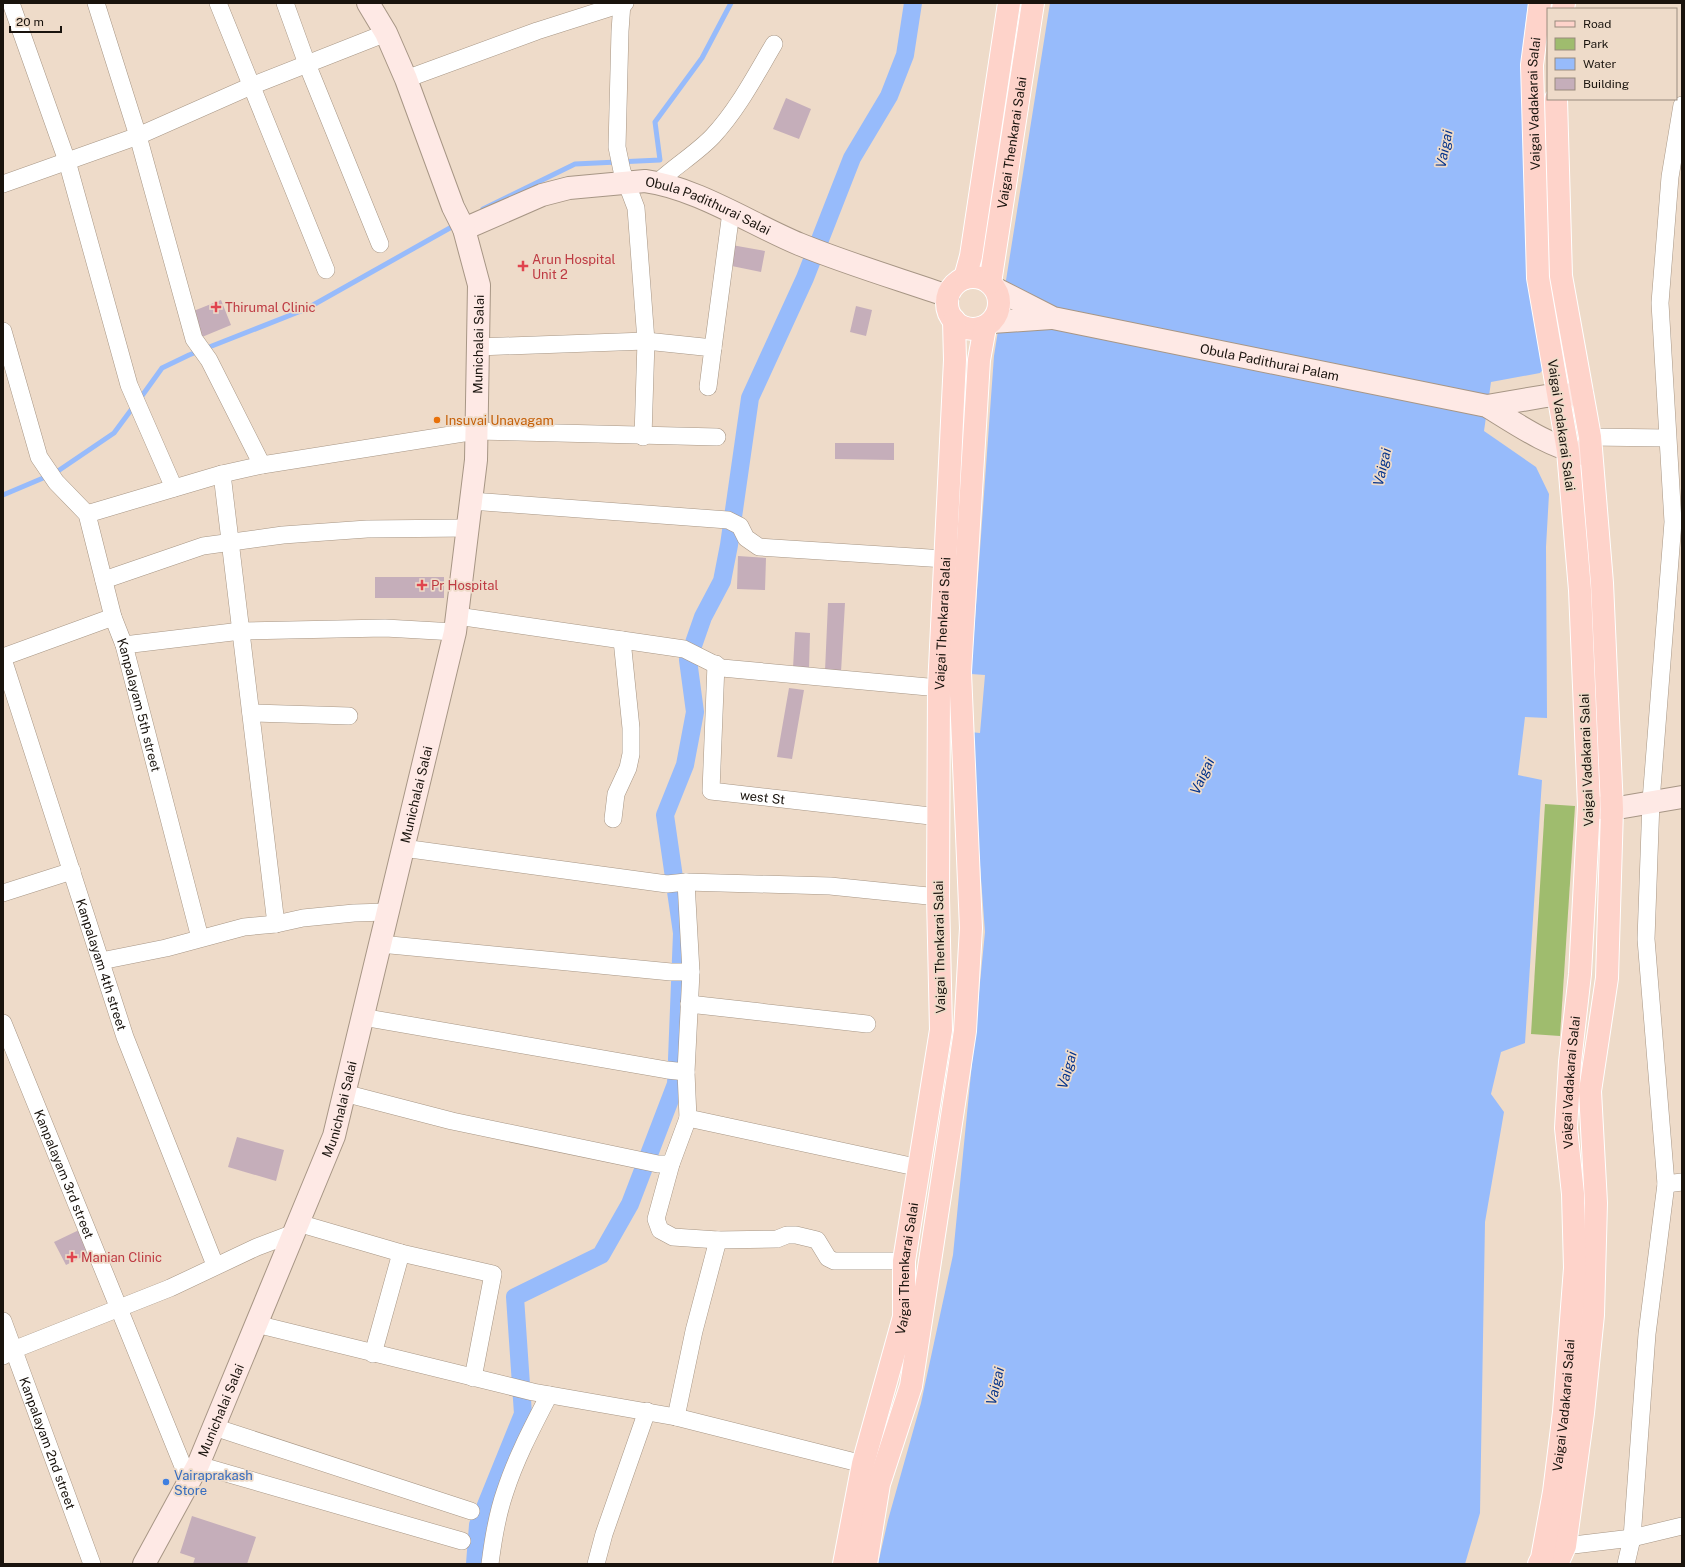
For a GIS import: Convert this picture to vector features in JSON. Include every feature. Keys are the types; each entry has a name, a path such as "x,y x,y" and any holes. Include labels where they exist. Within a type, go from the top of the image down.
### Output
{"main road":[{"name":"Munichalai Salai","path":"144,1564 194,1473 334,1136 456,624 476,460 479,285 464,229 453,207 406,80 386,33 368,3"},
{"name":"Vaigai Thenkarai Salai","path":"965,278 971,256 1010,3"},
{"name":"Vaigai Thenkarai Salai","path":"993,286 1033,3"},
{"name":"Vaigai Vadakarai Salai","path":"1539,1564 1542,1558 1554,1492 1564,1412 1575,1268 1573,1194 1566,1128 1570,1062 1580,974 1589,806 1580,590 1568,451 1553,396 1538,278 1532,65 1540,3"},
{"name":"Vaigai Vadakarai Salai","path":"1556,100 1561,276 1591,446 1602,583 1612,809 1607,978 1590,1091 1596,1203 1592,1315 1583,1413 1561,1555"},
{"name":"Obula Padithurai Salai","path":"464,229 542,195 624,177 657,183 690,193 799,244 948,296"},
{"path":"965,278 978,278 993,286 999,298 999,307 988,324 968,329 960,326 949,313 948,296 958,282 965,278"},
{"name":"Obula Padithurai Palam","path":"993,286 1053,318 1487,406 1553,396 1582,394"},
{"name":"Obula Padithurai Palam","path":"988,324 1053,318"},
{"name":"Vaigai Thenkarai Salai","path":"844,1564 862,1464 904,1317 904,1261 941,1030 938,897 939,688 956,360 954,320"},
{"name":"Vaigai Thenkarai Salai","path":"866,1564 879,1484 911,1386 965,1031 971,928 960,672 979,360 988,324"},
{"name":"Obula Padithurai Palam","path":"1487,406 1539,438 1568,451 1591,446"},
{"path":"1589,806 1612,809 1651,801 1682,797"}],"street":[{"path":"11,3 67,161 129,385 174,488"},
{"path":"96,3 138,136 194,338 209,360 262,465"},
{"path":"218,3 326,270"},
{"path":"285,3 307,64 380,244"},
{"path":"406,80 537,31 623,3 617,147 624,177 636,208 646,341 643,437"},
{"path":"3,184 138,136 251,86 386,33"},
{"path":"657,183 675,166 712,137 730,116 774,44"},
{"path":"1626,1564 1632,1538 1648,1334 1674,1183 1646,939 1651,801 1673,522 1660,303 1670,177 1682,106"},
{"path":"708,387 731,212"},
{"name":"Kanpalayam 5th street","path":"3,331 39,457 56,482 87,514 113,617 124,645 200,938"},
{"path":"478,346 646,341 713,348"},
{"path":"87,514 222,474 262,465 476,431 643,437 717,437"},
{"path":"1591,446 1667,438"},
{"path":"222,474 229,543 276,924"},
{"path":"471,501 734,523 746,538 759,547 945,559"},
{"path":"104,580 203,546 283,535 367,529 468,528"},
{"path":"3,658 113,617"},
{"path":"124,645 241,631 385,628 456,624 622,640 684,649 722,668 939,688"},
{"path":"613,819 616,794 628,768 631,754 631,728 622,640"},
{"name":"Kanpalayam 4th street","path":"3,658 125,1037 215,1265"},
{"name":"west St","path":"716,664 711,791 939,817"},
{"path":"251,713 349,716"},
{"path":"403,848 666,884 686,882 830,886 938,897"},
{"path":"3,893 72,872"},
{"path":"686,882 691,972 686,1072 688,1118 664,1164 656,1219 660,1230 673,1237 718,1240 777,1239 786,1235 796,1235 817,1240 828,1258 834,1261 904,1261"},
{"path":"101,961 125,958 244,927 276,924 303,918 354,913 387,912"},
{"path":"380,944 671,972 691,972"},
{"path":"689,1004 867,1024"},
{"path":"362,1017 667,1070 686,1072"},
{"name":"Kanpalayam 3rd street","path":"3,1023 120,1308 194,1473"},
{"path":"344,1093 452,1121 664,1164"},
{"path":"688,1118 920,1168"},
{"path":"8,1353 170,1288 215,1265 296,1228 492,1274 473,1378"},
{"path":"676,1417 694,1331 718,1240"},
{"path":"373,1354 401,1253"},
{"name":"Kanpalayam 2nd street","path":"3,1322 8,1353 92,1564"},
{"path":"256,1324 511,1387 676,1417 862,1464"},
{"path":"490,1564 494,1531 504,1492 517,1461 541,1393"},
{"path":"596,1564 604,1534 647,1411"},
{"path":"214,1427 471,1511"},
{"path":"194,1473 462,1541"},
{"path":"1561,1555 1682,1526"}],"green space":[{"path":"1545,804 1575,806 1560,1036 1531,1034"}],"water":[{"name":"Vaigai","path":"1050,3 1528,3 1522,55 1523,144 1531,282 1546,366 1540,373 1491,382 1484,431 1536,467 1549,494 1546,547 1547,718 1525,717 1518,775 1542,780 1525,1043 1501,1052 1491,1094 1504,1112 1485,1222 1480,1513 1465,1564 878,1564 888,1520 921,1403 953,1255 985,932 970,732 980,733 985,675 971,674 994,356"}],"building":[{"path":"786,98 811,109 799,139 773,129"},
{"path":"726,244 765,251 761,272 722,264"},
{"path":"221,300 231,325 202,337 191,312"},
{"path":"856,306 872,310 866,336 850,332"},
{"path":"835,443 894,443 894,460 835,459"},
{"path":"738,556 766,558 765,590 737,589"},
{"path":"375,577 444,577 444,598 375,598"},
{"path":"828,603 845,603 841,672 825,671"},
{"path":"795,632 810,633 809,669 793,668"},
{"path":"789,688 804,690 792,759 777,757"},
{"path":"237,1137 284,1150 276,1181 228,1167"},
{"path":"79,1230 90,1253 66,1265 54,1242"},
{"path":"192,1516 256,1537 247,1564 193,1564 195,1558 180,1553"}],"waterway":[{"path":"483,209 575,164 660,160 655,122 702,58 731,3"},
{"path":"475,1564 478,1525 523,1414 515,1297 601,1255 630,1204 676,1084 682,933 665,815 685,765 695,712 688,660 703,617 722,581 729,545 750,398 805,278 852,158 889,96 905,55 913,3"},
{"path":"139,400 162,368 189,355 306,309 457,224"},
{"path":"3,495 55,473 114,433 134,406"}],"place":[{"name":"Arun Hospital Unit 2","path":"523,266"},
{"name":"Thirumal Clinic","path":"216,307"},
{"name":"Insuvai Unavagam","path":"437,420"},
{"name":"Pr Hospital","path":"422,585"},
{"name":"Manian Clinic","path":"72,1257"},
{"name":"Vairaprakash Store","path":"166,1482"}]}
